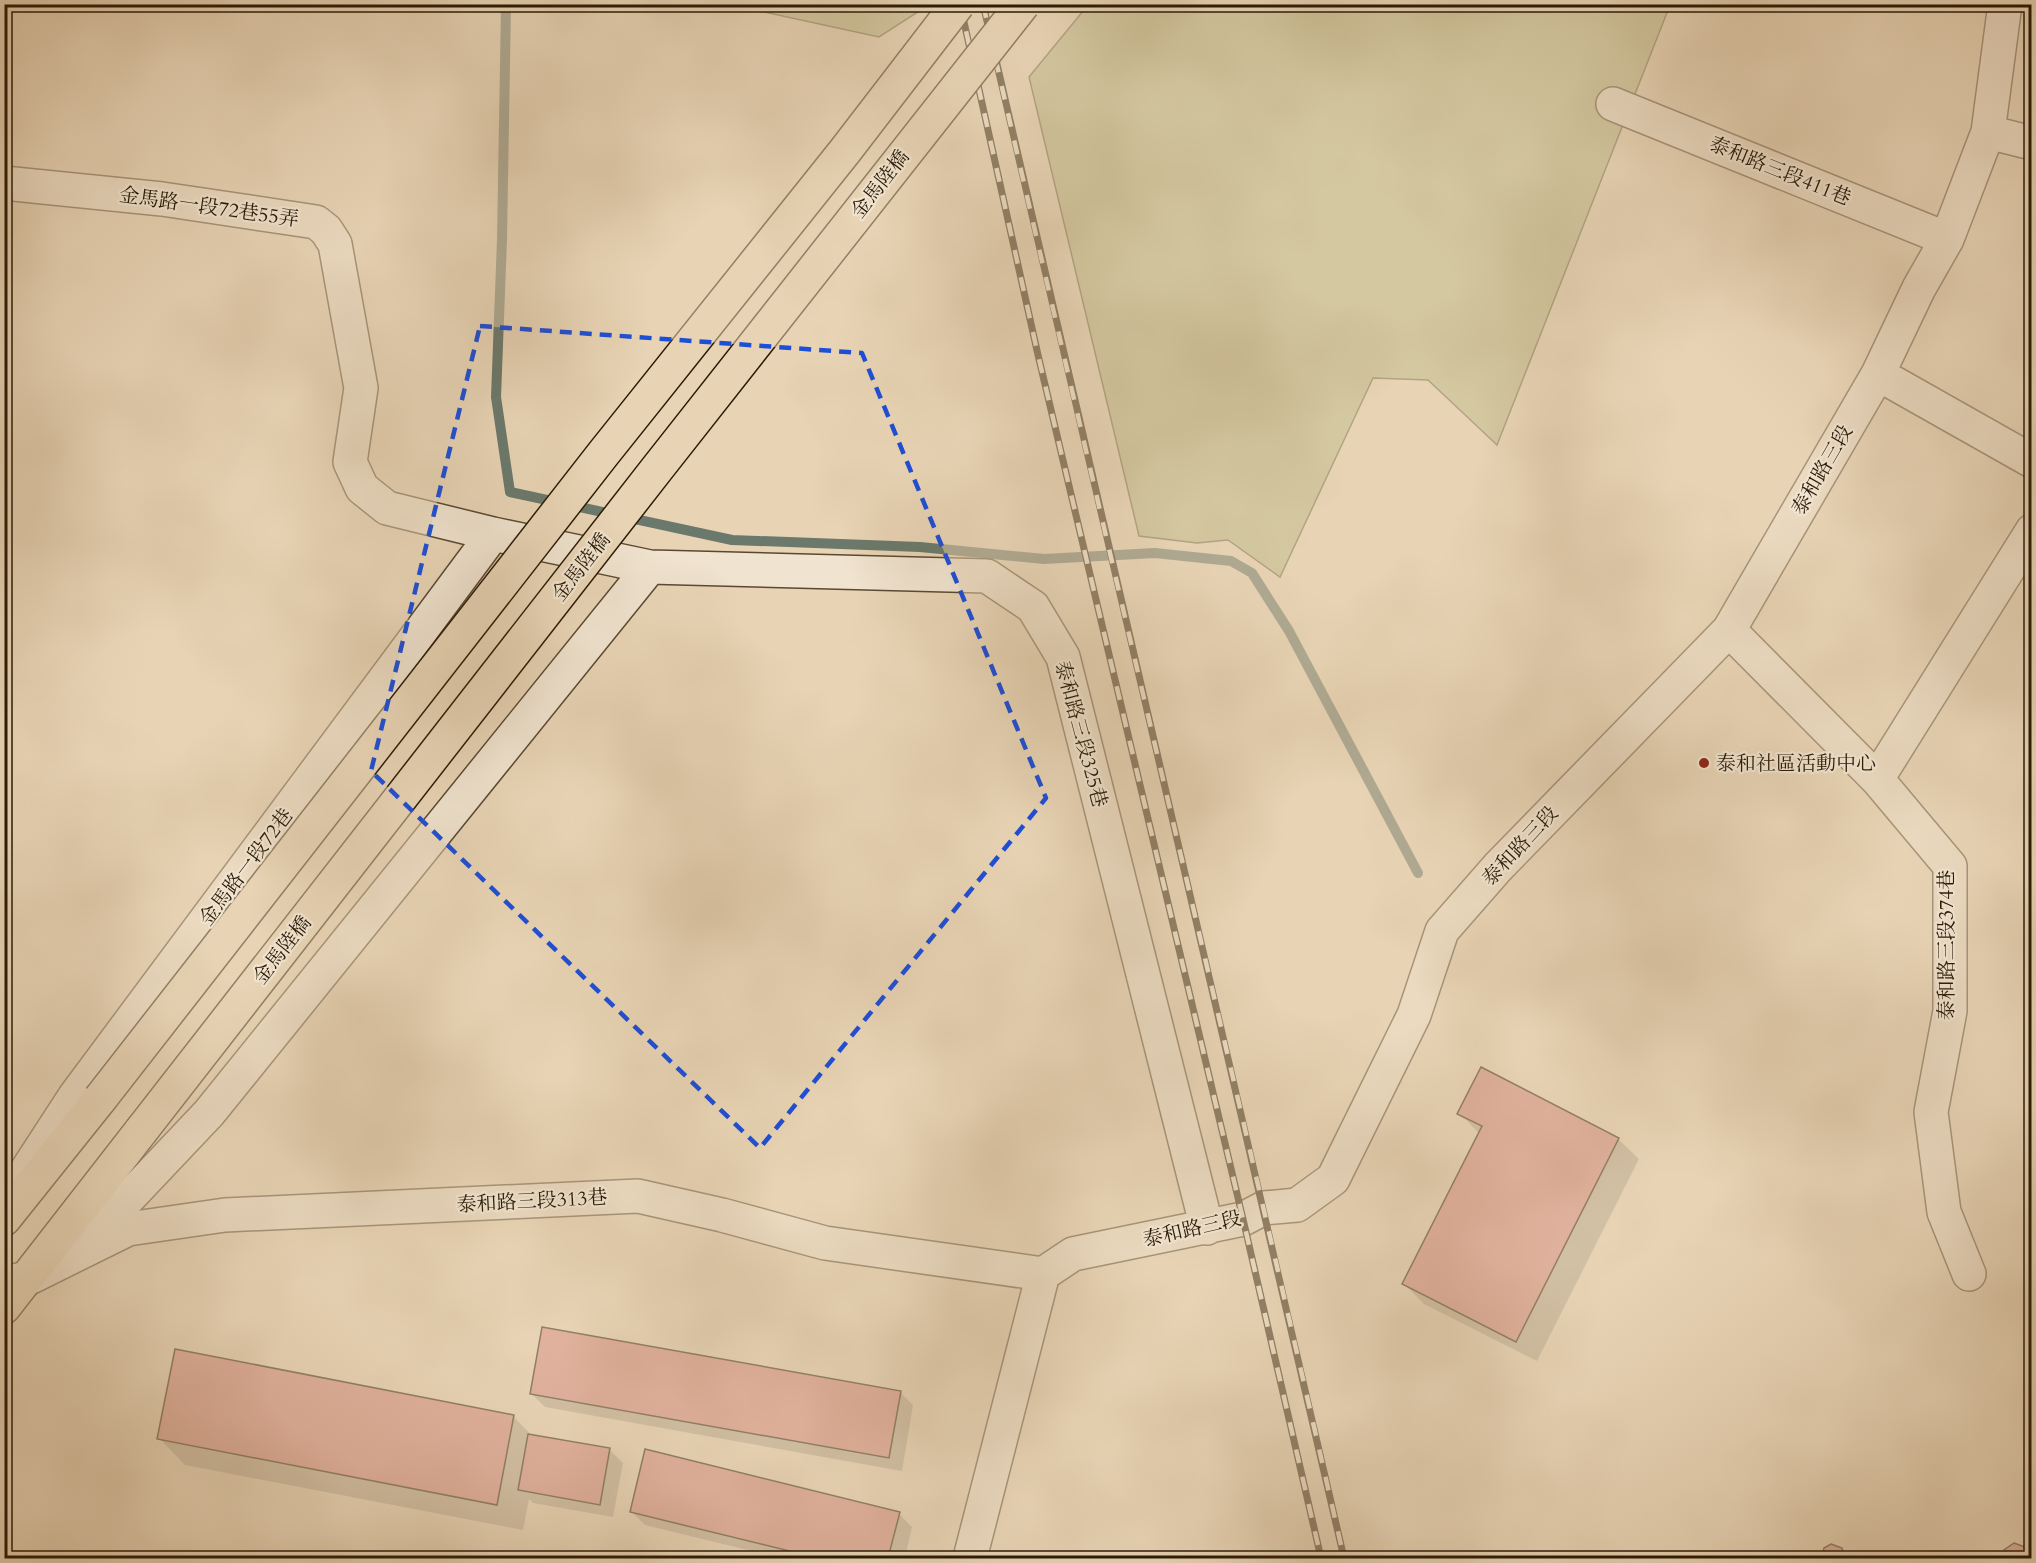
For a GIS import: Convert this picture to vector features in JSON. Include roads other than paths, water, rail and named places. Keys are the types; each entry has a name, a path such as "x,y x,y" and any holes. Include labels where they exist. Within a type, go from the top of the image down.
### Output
{"main road":[{"path":"4,1219 603,454 845,151 958,4"},
{"name":"金馬陸橋","path":"4,1307 16,1280 141,1131 1023,4"}],"street":[{"name":"泰和路三段","path":"1042,1274 1073,1254 1207,1228 1243,1219 1264,1208 1297,1205 1333,1179 1414,1015 1442,931 1498,867 1729,630 1878,374 1919,288 1947,239 1988,132 2005,4"},
{"name":"泰和路三段411巷","path":"1613,104 1947,239"},
{"path":"1988,132 2031,143"},
{"name":"金馬路一段72巷55弄","path":"4,183 162,199 316,222 326,230 335,243 361,388 350,462 362,488 387,508 494,534"},
{"path":"1878,374 2031,461"},
{"path":"1877,779 2031,531"},
{"name":"泰和路三段325巷","path":"494,534 651,567 987,576 1033,607 1063,657 1207,1228"},
{"name":"金馬路一段72巷","path":"4,1204 75,1096 494,534"},
{"path":"16,1280 121,1206 209,1113 651,567"},
{"name":"泰和路三段374巷","path":"1729,630 1877,779 1950,866 1950,1011 1931,1112 1944,1212 1969,1274"},
{"name":"泰和路三段313巷","path":"16,1280 129,1229 225,1215 638,1196 722,1215 825,1243 1042,1274"},
{"path":"970,1558 1042,1274"}],"waterway":[{"path":"506,4 502,240 496,397 510,492 732,540 920,547 1044,559 1155,553 1231,561 1252,573 1289,631 1418,873"}],"railway":[{"path":"960,4 1038,355 1321,1558"},
{"path":"983,4 1344,1558"}],"place":[{"name":"泰和社區活動中心","path":"1704,763"}]}
